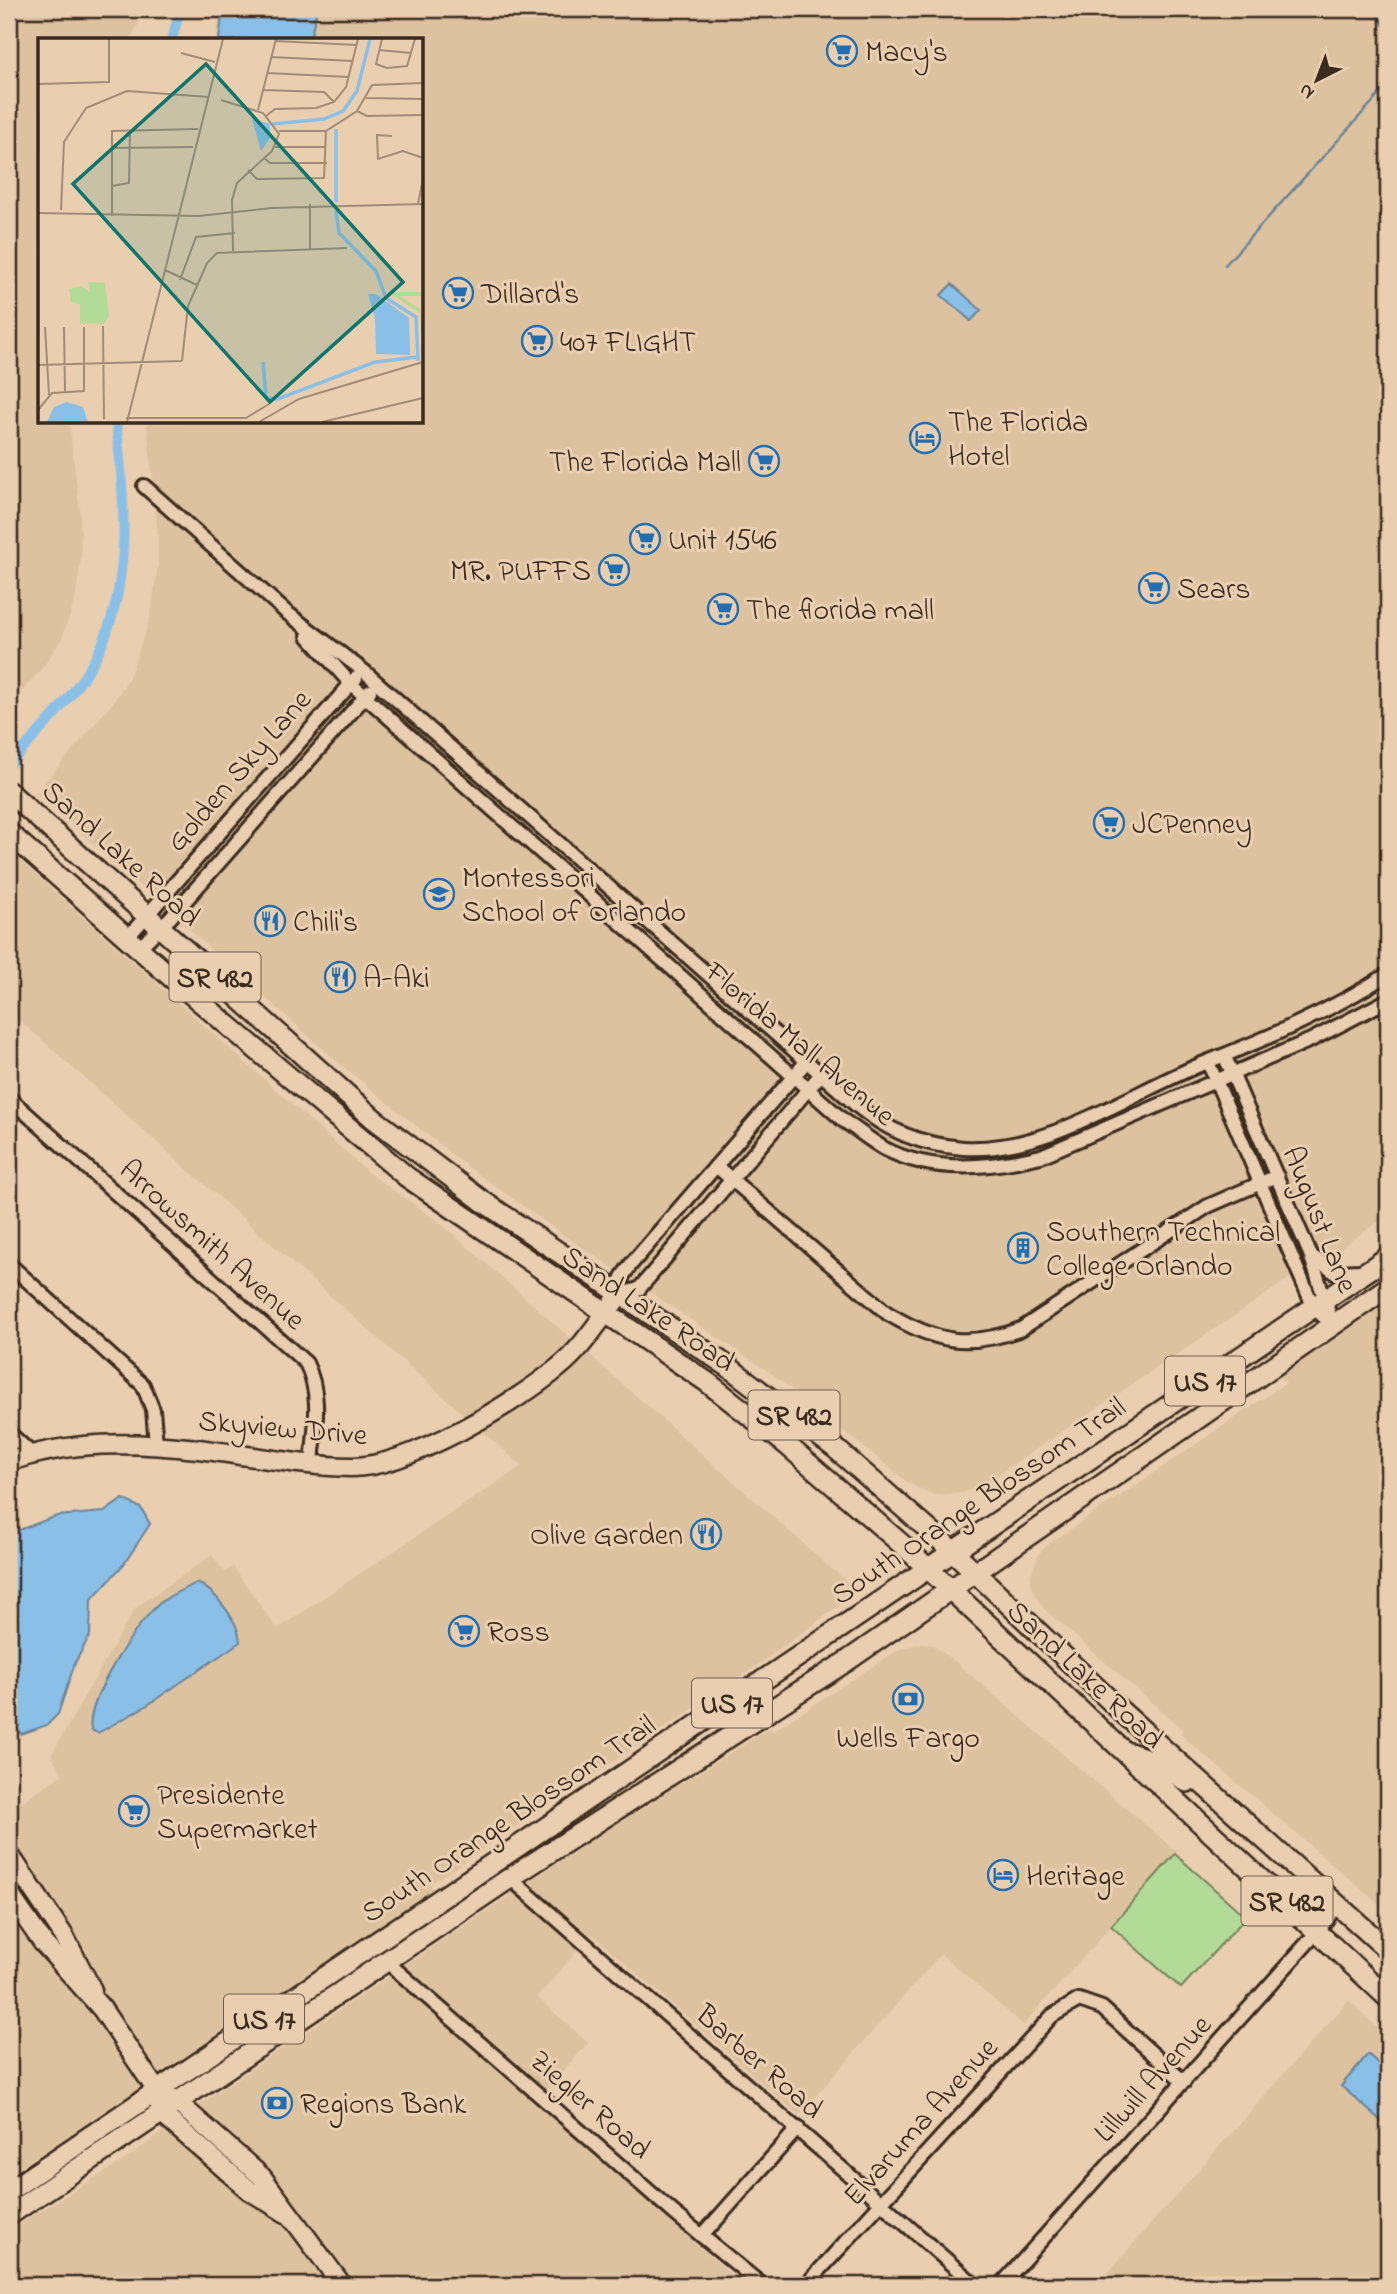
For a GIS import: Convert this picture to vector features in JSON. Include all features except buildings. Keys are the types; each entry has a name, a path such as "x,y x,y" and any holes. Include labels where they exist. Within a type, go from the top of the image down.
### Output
{"main road":[{"name":"Sand Lake Road","path":"9,792 336,1086 425,1158 774,1399 835,1448 954,1552 1122,1712 1388,1950"},
{"name":"Sand Lake Road","path":"9,833 133,943 407,1177 749,1413 929,1569 1388,1998"},
{"path":"407,1177 425,1158"},
{"name":"South Orange Blossom Trail","path":"9,2191 1388,1257"},
{"name":"South Orange Blossom Trail","path":"9,2215 485,1894 800,1693 1388,1287"},
{"path":"1125,1752 1157,1762 1254,1828"},
{"path":"510,1878 511,1858 519,1847"},
{"path":"485,1894 493,1881 497,1861"}],"street":[{"name":"Florida Mall Avenue","path":"144,486 286,612 365,672 863,1110 896,1132 924,1143 964,1148 1001,1145 1037,1136 1224,1057 1388,974"},
{"name":"Florida Mall Avenue","path":"286,612 350,683 807,1089 844,1121 886,1149 916,1160 957,1167 996,1167 1047,1153 1311,1040 1388,1000"},
{"name":"Golden Sky Lane","path":"133,943 350,683 365,672"},
{"name":"Golden Sky Lane","path":"133,943 377,683"},
{"path":"464,784 476,770"},
{"name":"August Lane","path":"1224,1057 1310,1254 1320,1303"},
{"path":"807,1061 622,1277 621,1294 639,1289 821,1074"},
{"name":"August Lane","path":"1208,1062 1258,1182 1333,1325"},
{"name":"Arrowsmith Avenue","path":"9,1098 306,1363 314,1378 317,1398 312,1462"},
{"path":"716,1166 887,1313 915,1331 960,1342 993,1339 1021,1329 1208,1206 1277,1176"},
{"path":"1310,1254 1321,1265 1334,1272 1369,1270"},
{"path":"9,1264 143,1385 153,1410 156,1444"},
{"name":"Skyview Drive","path":"9,1462 32,1454 75,1446 156,1444 352,1467 393,1461 439,1442 559,1367 621,1294"},
{"path":"9,1433 32,1454"},
{"path":"9,1854 64,1936 102,2009 169,2107 262,2177 286,2213 314,2244 342,2285"},
{"name":"Barber Road","path":"510,1878 975,2285"},
{"path":"9,1894 43,1943 102,2009"},
{"name":"Lillwill Avenue","path":"1001,2285 1318,1931 1338,1904"},
{"name":"Ziegler Road","path":"386,1961 762,2285"},
{"name":"Elvaruma Avenue","path":"806,2285 1052,2016 1079,2000 1102,2008 1184,2082"},
{"path":"702,2236 797,2128"}],"shaded area":[{"path":"9,9 124,9 139,22 131,38 38,38 38,424 69,424 80,513 81,560 75,601 61,640 44,666 9,706"},
{"name":"The Florida Mall","path":"218,9 1388,9 1388,1215 1336,1251 1325,1249 1287,1280 989,1481 963,1493 934,1495 910,1484 771,1373 565,1236 460,1161 340,1064 36,793 112,704 129,678 150,619 158,566 158,536 147,424 424,424 424,38 217,38"},
{"path":"9,851 370,1174 437,1220 858,1592 741,1677 430,1884 433,1890 9,2175 9,1810 63,1774 51,1755 135,1608 212,1555 225,1572 233,1567 277,1629 522,1466 9,1011"},
{"path":"1388,1302 1388,1912 1180,1734 1183,1730 1044,1609 1031,1586 1031,1575 1039,1553 1049,1544 1286,1383 1277,1375"},
{"path":"922,1643 932,1645 952,1659 1177,1852 1023,2025 941,1954 799,2115 592,1934 537,1997 588,2043 534,2103 743,2285 9,2285 9,2230 123,2161 207,2099 599,1835 770,1728 773,1731 900,1649"},
{"path":"1349,2000 1388,2038 1388,2285 1097,2285"}],"green space":[{"path":"1175,1854 1246,1917 1181,1988 1111,1926"}],"water":[{"path":"223,9 317,9 310,38 219,38"},
{"path":"952,284 981,310 971,321 941,295"},
{"path":"123,1499 141,1508 150,1524 124,1564 91,1600 90,1635 75,1663 58,1714 47,1725 21,1734 9,1720 9,1537 13,1532 57,1516 104,1512"},
{"path":"197,1583 211,1592 231,1616 240,1642 146,1706 98,1733 91,1730 91,1717 104,1683 138,1628 163,1601"},
{"path":"1368,2054 1388,2073 1388,2127 1341,2086"}],"waterway":[{"path":"173,38 180,9"},
{"path":"1372,9 1388,30"},
{"path":"1225,265 1388,85"},
{"path":"9,765 77,686 96,657 108,630 121,572 123,542 122,481 116,424"}],"place":[{"name":"Macy's","path":"842,51"},
{"name":"Dillard's","path":"458,293"},
{"name":"407 FLIGHT","path":"537,341"},
{"name":"The Florida Hotel","path":"925,438"},
{"name":"The Florida Mall","path":"764,461"},
{"name":"Unit 1546","path":"645,539"},
{"name":"MR. PUFFS","path":"614,570"},
{"name":"Sears","path":"1154,588"},
{"name":"The florida mall","path":"723,609"},
{"name":"JCPenney","path":"1109,823"},
{"name":"Montessori School of Orlando","path":"439,894"},
{"name":"Chili's","path":"270,921"},
{"name":"A-Aki","path":"340,977"},
{"name":"Southern Technical College Orlando","path":"1023,1248"},
{"name":"Olive Garden","path":"706,1534"},
{"name":"Ross","path":"464,1631"},
{"name":"Wells Fargo","path":"908,1699"},
{"name":"Presidente Supermarket","path":"134,1811"},
{"name":"Heritage","path":"1003,1875"},
{"name":"Regions Bank","path":"277,2103"}]}
